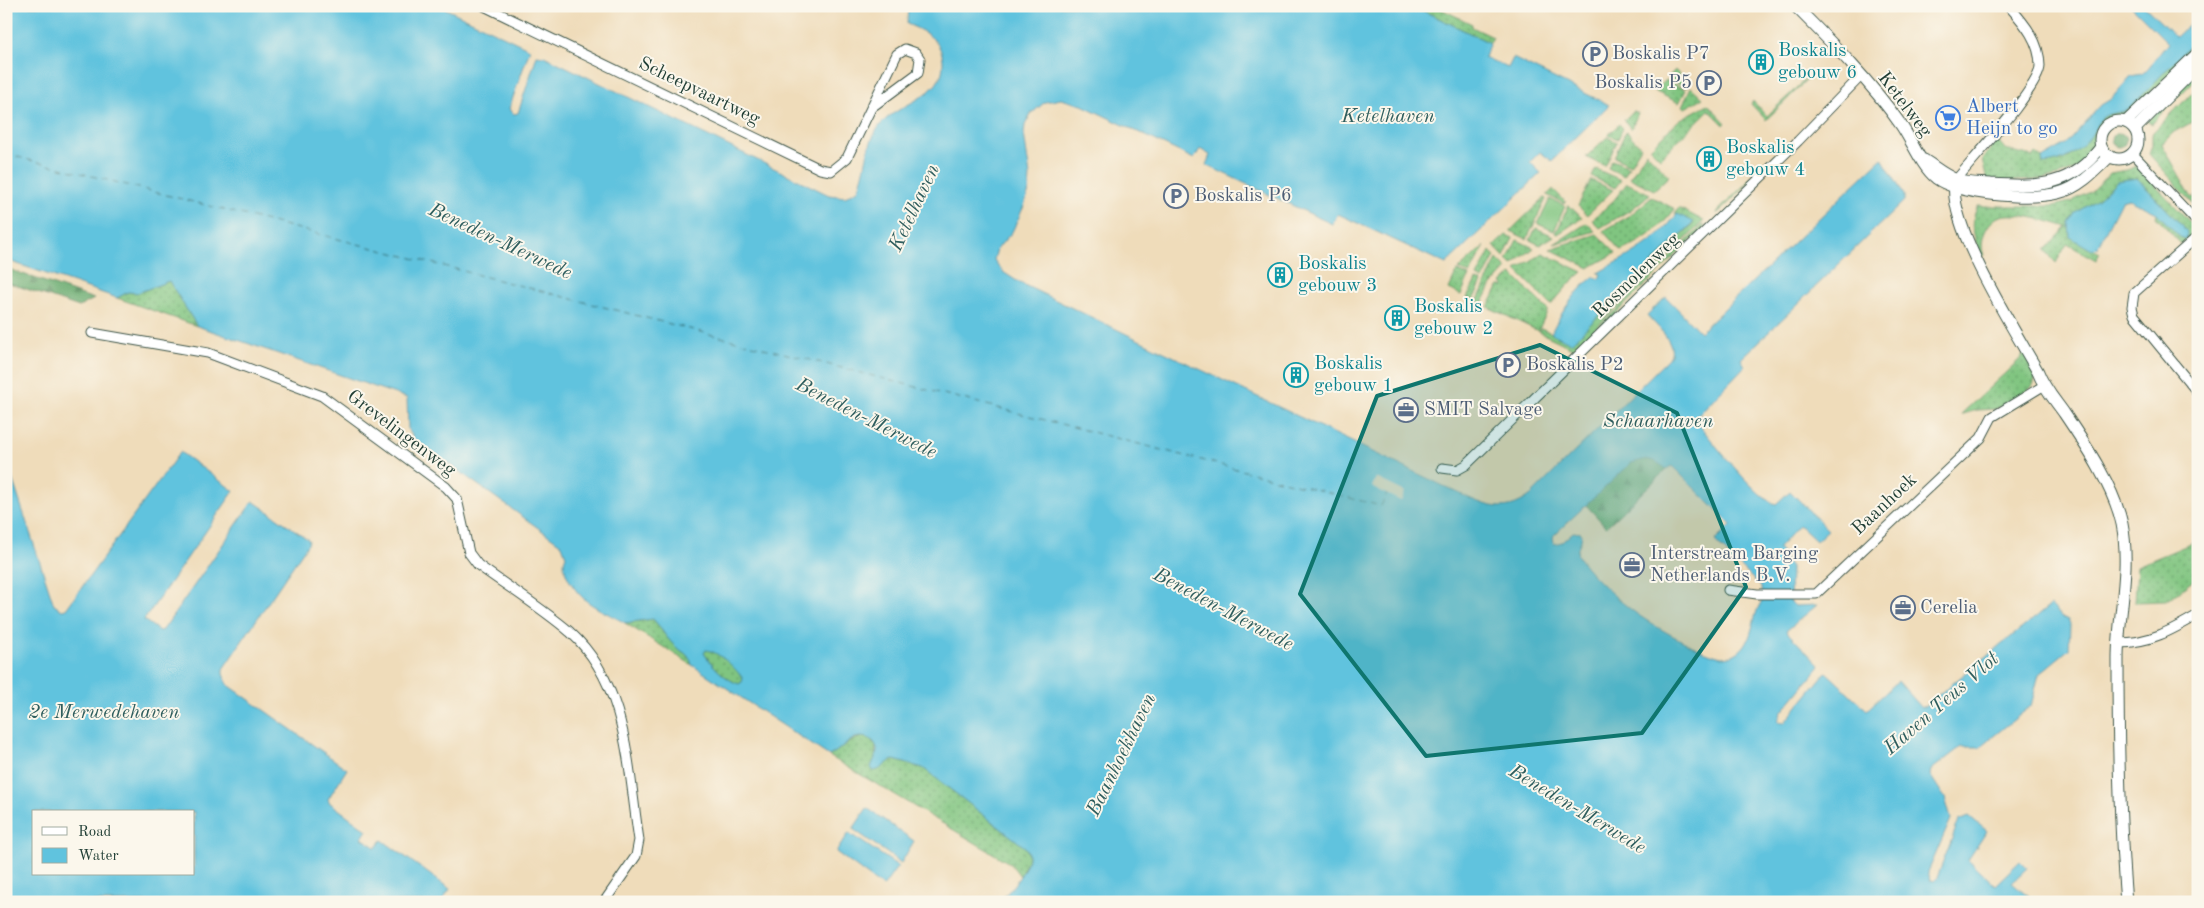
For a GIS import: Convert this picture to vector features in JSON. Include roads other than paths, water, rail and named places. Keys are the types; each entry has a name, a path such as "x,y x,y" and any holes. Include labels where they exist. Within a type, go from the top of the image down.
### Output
{"street":[{"name":"Scheepvaartweg","path":"484,6 820,169 831,171 847,158 897,54 906,49 916,53 920,59 918,73 872,107"},
{"name":"Ketelweg","path":"1795,6 1861,76 1901,125 1922,159 1955,183"},
{"path":"2009,6 2022,21 2038,46 2040,68 2034,81 2009,118 1955,183 1954,201 1968,246 2038,372 2043,386 2064,413 2102,476 2115,502 2122,523 2126,577 2119,643 2118,736 2126,902"},
{"path":"2131,126 2198,53"},
{"path":"2131,126 2198,66"},
{"name":"Rosmolenweg","path":"1442,468 1456,470 1466,465 1798,141 1861,76"},
{"path":"2115,121 2131,126 2137,143 2132,153 2119,158 2110,156 2101,146 2100,136 2106,126 2115,121"},
{"path":"1955,183 2054,183 2079,171 2101,146"},
{"path":"2132,153 2198,223"},
{"path":"1955,183 1983,193 2037,195 2058,193 2083,181 2110,156"},
{"path":"2198,236 2134,293 2132,307 2134,315 2198,393"},
{"name":"Grevelingenweg","path":"92,333 208,353 322,396 446,487 457,499 469,553 478,565 570,633 591,656 606,681 615,702 622,731 639,840 636,856 604,902"},
{"name":"Baanhoek","path":"1728,590 1757,594 1816,594 1981,438 1992,417 2043,386"},
{"path":"2119,643 2136,643 2149,640 2167,633 2198,615"}],"water":[{"path":"6,6 440,6 530,49 509,109 514,114 518,113 537,55 544,56 829,195 845,197 858,190 868,150 878,128 886,119 928,92 942,73 943,60 939,46 931,37 907,24 908,6 1413,6 1490,43 1484,57 1508,68 1513,58 1609,105 1552,161 1540,152 1530,162 1541,173 1446,264 1338,214 1332,224 1206,165 1210,155 1200,149 1194,159 1082,105 1061,99 1045,102 1031,114 1025,125 1024,134 1030,176 1029,191 1012,232 997,249 994,260 1003,272 1020,283 1452,490 1491,506 1510,506 1531,495 1669,358 1671,347 1669,341 1647,315 1666,297 1700,332 1882,158 1904,195 1904,201 1741,359 1745,366 1696,417 1700,426 1736,470 1759,493 1776,504 1790,491 1828,530 1816,541 1799,525 1778,548 1791,568 1790,601 1795,606 1817,605 1786,631 1820,666 1781,713 1778,722 1784,723 1826,672 1867,710 1898,681 1922,708 2051,605 2062,617 2068,620 2070,625 2069,649 2039,674 2031,706 1980,747 1961,747 1931,770 1930,775 1945,798 1951,819 1928,872 1930,880 1934,881 1937,878 1959,820 1969,816 1987,831 1968,860 1995,885 2020,861 2027,868 2012,882 2036,902 1000,902 1025,869 1028,854 1026,848 923,768 894,760 873,771 871,767 877,754 877,748 872,741 865,737 853,739 829,756 692,665 689,657 674,645 653,619 625,623 586,601 568,578 564,566 566,556 562,545 414,439 408,429 407,398 197,326 169,281 137,293 128,292 117,298 6,260","holes":["1646,459 1655,461 1667,469 1671,466 1673,467 1731,525 1715,541 1761,587 1762,601 1750,635 1743,647 1733,655 1723,657 1692,646 1644,619 1629,608 1599,581 1577,555 1582,536 1581,533 1573,532 1562,542 1554,544 1552,539 1554,535 1631,463","706,650 727,661 743,679 742,682 739,684 734,682 719,671 704,653"]},
{"path":"2131,6 2144,6 2176,37 2198,16 2198,37 2129,109 2104,116 2086,142 2070,156 2043,164 2042,158 2066,144 2101,105 2111,99 2131,76 2142,74 2168,43"},
{"path":"2137,178 2184,228 2187,232 2186,239 2180,237 2157,213 2129,199 2121,201 2097,248 2092,250 2070,237 2069,223 2075,213 2098,199 2117,181"},
{"path":"1677,214 1694,222 1571,343 1551,333 1569,303 1586,283 1593,277 1599,279 1601,274 1598,273 1652,240"},
{"name":"2e Merwedehaven","path":"180,452 234,491 144,620 159,631 163,630 253,501 309,540 223,669 223,674 227,684 347,769 328,799 330,803 367,830 362,838 376,848 382,840 450,889 441,902 6,902 6,460 54,605 62,610 66,609"},
{"path":"867,808 914,841 901,863 853,829"},
{"path":"849,833 898,866 883,887 836,852"}],"place":[{"name":"Boskalis P7","path":"1595,54"},
{"name":"Boskalis gebouw 6","path":"1761,62"},
{"name":"Boskalis P5","path":"1709,83"},
{"name":"Albert Heijn to go","path":"1948,118"},
{"name":"Boskalis gebouw 4","path":"1709,159"},
{"name":"Boskalis P6","path":"1176,196"},
{"name":"Boskalis gebouw 3","path":"1280,275"},
{"name":"Boskalis gebouw 2","path":"1397,318"},
{"name":"Boskalis P2","path":"1508,365"},
{"name":"Boskalis gebouw 1","path":"1296,375"},
{"name":"SMIT Salvage","path":"1406,410"},
{"name":"Interstream Barging Netherlands B.V.","path":"1632,565"},
{"name":"Cerelia","path":"1903,608"}],"water label":[{"name":"Ketelhaven","path":"1388,117"},
{"name":"Ketelhaven","path":"915,208"},
{"name":"Beneden-Merwede","path":"500,242"},
{"name":"Beneden-Merwede","path":"866,419"},
{"name":"Schaarhaven","path":"1658,422"},
{"name":"Beneden-Merwede","path":"1223,610"},
{"name":"Haven Teus Vlot","path":"1942,704"},
{"name":"Baanhoekhaven","path":"1122,755"},
{"name":"Beneden-Merwede","path":"1577,810"}]}
